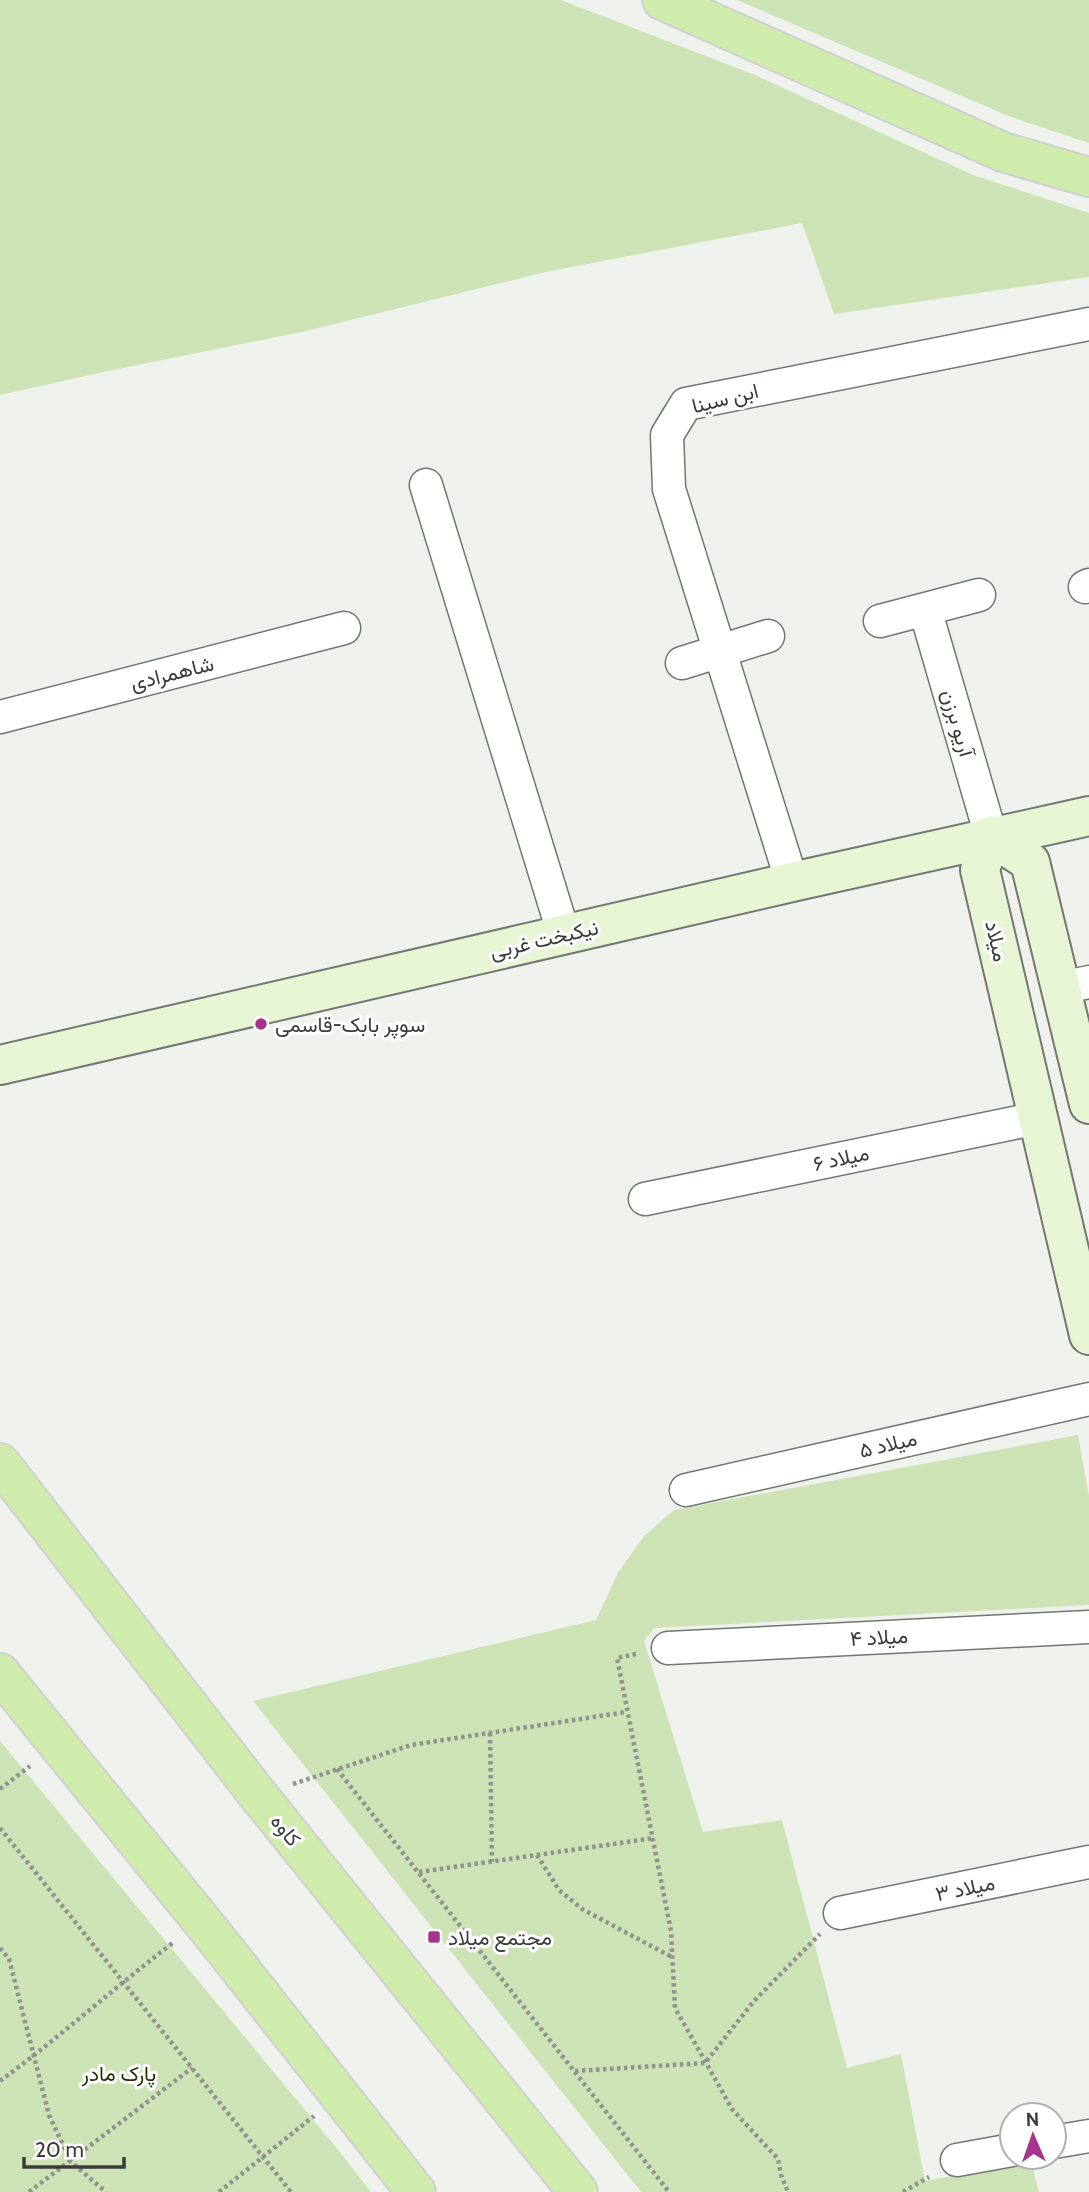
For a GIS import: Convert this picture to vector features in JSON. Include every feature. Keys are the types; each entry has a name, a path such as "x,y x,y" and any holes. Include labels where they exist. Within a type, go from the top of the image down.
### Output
{"main road":[{"path":"662,0 1003,152 1089,177"},
{"name":"کاوه","path":"0,1463 258,1795 578,2192"},
{"path":"0,1673 202,1920 416,2192"}],"street":[{"name":"ابن سینا","path":"792,882 669,488 667,435 686,404 1089,324"},
{"path":"426,485 564,934"},
{"path":"880,621 979,595"},
{"name":"آریو برزن","path":"925,609 991,836"},
{"name":"شاهمرادی","path":"0,717 344,628"},
{"path":"682,663 768,636"},
{"name":"نیکبخت غربی","path":"0,1065 991,836 1089,816"},
{"path":"991,836 1030,862 1075,985 1089,1104"},
{"name":"میلاد","path":"991,836 981,870 1089,1335"},
{"name":"میلاد ۶","path":"645,1199 1038,1118"},
{"name":"میلاد ۵","path":"686,1490 1089,1399"},
{"name":"میلاد ۴","path":"668,1648 1089,1627"},
{"name":"میلاد ۳","path":"840,1913 1089,1862"},
{"path":"1068,2140 1089,2136"},
{"path":"957,2160 998,2153"}],"path":[{"path":"668,1648 617,1658 671,1931 675,2008 732,2109 778,2159 780,2175 788,2192"},
{"path":"258,1795 411,1745 626,1712"},
{"path":"490,1733 492,1862"},
{"path":"337,1769 670,2192"},
{"path":"0,1828 292,2192"},
{"path":"418,1872 654,1838"},
{"path":"537,1855 559,1890 582,1909 673,1958"},
{"path":"574,2071 705,2063 754,2001 840,1913"},
{"path":"0,2081 202,1920"},
{"path":"0,1948 9,1959 50,2115 71,2162 106,2192"},
{"path":"29,2192 192,2068"},
{"path":"219,2192 339,2095"}],"green space":[{"path":"0,0 561,0 755,75 973,175 1089,213 1089,277 834,314 802,223 545,272 306,331 0,395"},
{"path":"737,0 1089,0 1089,143 1011,117"},
{"path":"1078,1435 1089,1496 1089,1605 654,1628 644,1641 703,1832 782,1820 847,2068 901,2054 925,2181 998,2167 998,2171 1034,2171 1039,2192 641,2192 253,1701 596,1620 619,1571 644,1536 674,1510"},
{"name":"پارک مادر","path":"0,1741 339,2151 371,2192 0,2192"}],"place":[{"name":"سوپر بابک-قاسمی","path":"261,1024"},
{"name":"مجتمع میلاد","path":"434,1937"}]}
